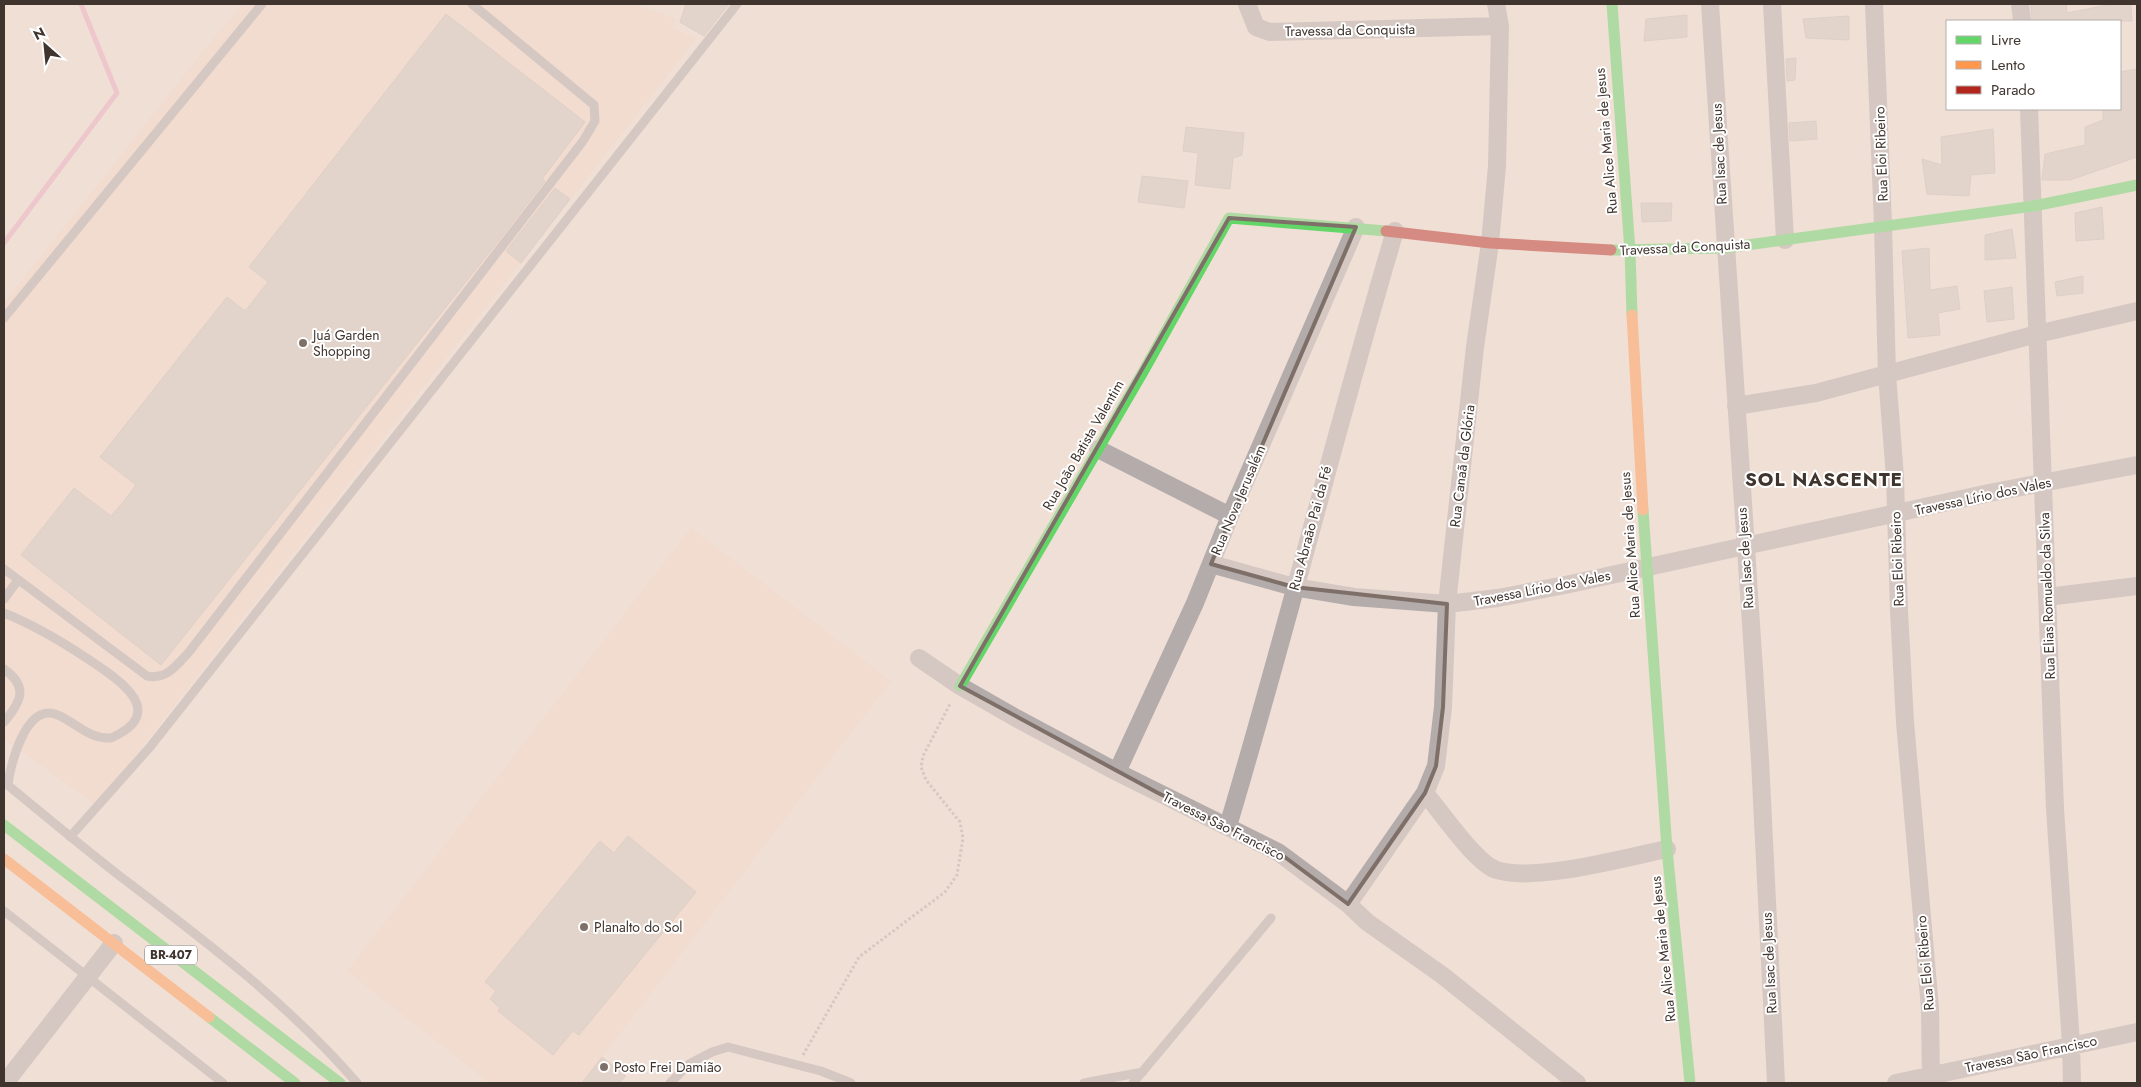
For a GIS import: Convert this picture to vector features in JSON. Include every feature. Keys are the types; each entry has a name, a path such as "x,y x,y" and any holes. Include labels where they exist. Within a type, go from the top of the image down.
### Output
{"main road":[{"name":"Rua Alice Maria de Jesus","path":"1612,4 1630,251 1632,331 1667,849 1690,1055 1690,1083"},
{"name":"Travessa da Conquista","path":"1229,218 1356,227 1490,243 1630,251 1725,248 1883,225 2034,206 2137,185"},
{"name":"Rua João Batista Valentim","path":"960,686 1098,449 1229,218"},
{"name":"BR-407","path":"4,825 340,1083"},
{"name":"BR-407","path":"4,858 294,1083"}],"street":[{"name":"Travessa da Conquista","path":"1247,4 1256,27 1270,32 1500,26"},
{"name":"Rua Canaã da Glória","path":"1348,904 1425,793 1436,766 1441,731 1447,604 1475,348 1490,243 1497,166 1500,26 1496,4"},
{"name":"Rua Isac de Jesus","path":"1710,4 1744,545 1760,760 1776,1083"},
{"path":"1772,4 1784,240"},
{"name":"Rua Eloi Ribeiro","path":"1874,4 1887,375 1895,477 1905,722 1930,1008 1931,1079"},
{"path":"2020,4 2022,20"},
{"name":"Rua Elias Romualdo da Silva","path":"2029,110 2055,809 2072,1083"},
{"name":"Rua Nova Jerusalém","path":"1117,772 1195,603 1230,516 1356,227"},
{"name":"Rua Abraão Pai da Fé","path":"1228,826 1271,681 1294,587 1395,231"},
{"path":"1736,406 1816,393 2037,334 2137,311"},
{"path":"1098,449 1230,516"},
{"name":"Travessa Lírio dos Vales","path":"1210,564 1294,587 1354,597 1447,604 1498,598 1744,545 2137,465"},
{"path":"2047,597 2137,586"},
{"name":"Travessa São Francisco","path":"919,658 960,686 1117,772 1278,852 1348,904 1367,922 1442,975 1577,1083"},
{"path":"1425,793 1476,855 1493,868 1513,873 1584,866 1667,849"},
{"path":"5,1083 114,943"},
{"name":"Travessa São Francisco","path":"1896,1083 1931,1079 2071,1044 2137,1032"}],"lane":[{"path":"4,318 262,4"},
{"path":"4,569 148,676 157,678 165,675 189,652 583,141 595,121 594,105 472,4"},
{"path":"70,837 150,747 737,4"},
{"path":"4,599 18,580"},
{"path":"4,613 27,622 61,641 119,679 137,702 138,712 129,727 111,738 91,735 54,714 46,714 38,718 28,726 14,753 6,783 70,837 243,971 288,1010 333,1055 356,1083"},
{"path":"4,669 15,677 20,691 16,706 4,722"},
{"path":"4,911 223,1083"},
{"path":"1133,1083 1271,918"},
{"path":"670,1083 689,1064 712,1052 728,1047 797,1064 851,1083"},
{"path":"1084,1083 1142,1072"}],"path":[{"path":"797,1064 859,957 945,892 957,875 963,838 960,822 926,780 921,767 923,756 960,686"}],"highlighted area":[{"path":"1229,218 1356,227 1211,564 1294,587 1447,604 1443,707 1436,766 1425,793 1348,904 1278,852 1158,793 960,686"}],"shaded area":[{"path":"244,4 633,4 676,19 672,28 696,39 96,805 4,739 4,303 213,39"},
{"path":"691,528 891,681 582,1083 490,1083 347,971"}],"building":[{"path":"686,4 729,4 704,36 680,22"},
{"path":"2031,4 2066,4 2067,13 2112,4 2131,4 2132,21 2032,20"},
{"name":"Juá Garden Shopping","path":"446,14 585,122 542,179 545,181 496,244 161,665 21,555 74,488 111,516 124,501 136,485 100,457 227,297 245,311 268,282 249,267"},
{"path":"1687,15 1687,37 1644,41 1646,19"},
{"path":"1849,16 1849,40 1806,38 1803,19"},
{"path":"1796,58 1795,80 1787,81 1786,59"},
{"path":"2137,69 2137,157 2070,180 2042,180 2045,154 2085,145 2085,127 2103,120 2103,110 2121,110 2121,72"},
{"path":"1816,121 1817,139 1790,141 1789,123"},
{"path":"1186,127 1244,133 1242,155 1233,158 1230,189 1195,185 1198,153 1183,151"},
{"path":"1993,129 1995,173 1971,175 1969,196 1927,194 1922,159 1942,165 1941,137"},
{"path":"1142,176 1188,181 1184,208 1138,202"},
{"path":"555,188 570,199 521,263 506,251"},
{"path":"1641,203 1672,203 1671,221 1642,222"},
{"path":"2102,207 2104,239 2076,241 2075,213"},
{"path":"2012,229 2016,258 1985,260 1985,235"},
{"path":"1929,248 1930,290 1957,286 1960,309 1938,313 1940,335 1908,338 1902,251"},
{"path":"2083,276 2083,293 2057,296 2055,282"},
{"path":"2012,287 2014,319 1987,322 1984,291"},
{"path":"628,836 696,892 579,1035 573,1031 553,1055 498,1011 500,1008 490,999 496,991 485,982 600,841 614,853"},
{"name":"Posto Frei Damião","path":"602,1057 626,1076 619,1083 582,1083"}],"waterway":[{"path":"4,243 117,93 81,4"}],"traffic: fast":[{"path":"1612,4 1630,251 1632,315"},
{"path":"1611,250 1725,248 2034,206 2137,185"},
{"path":"960,686 1143,372 1229,218 1386,231"},
{"path":"1643,510 1667,849 1690,1083"},
{"path":"4,825 340,1083"},
{"path":"209,1017 295,1083"}],"traffic: slow":[{"path":"1632,315 1643,510"},
{"path":"4,859 209,1017"}],"traffic: jam":[{"path":"1386,231 1490,243 1611,250"}],"place":[{"name":"Juá Garden Shopping","path":"303,343"},
{"name":"Planalto do Sol","path":"584,927"},
{"name":"Posto Frei Damião","path":"604,1067"}],"district":[{"name":"SOL NASCENTE","path":"1824,479"}]}
